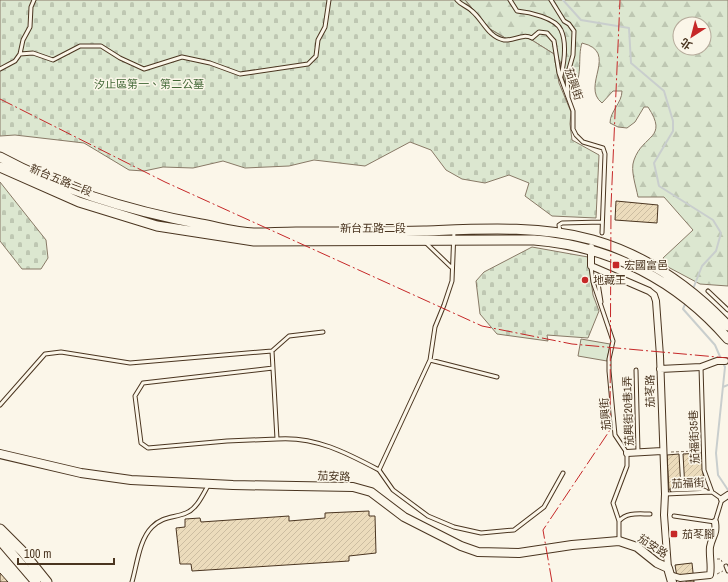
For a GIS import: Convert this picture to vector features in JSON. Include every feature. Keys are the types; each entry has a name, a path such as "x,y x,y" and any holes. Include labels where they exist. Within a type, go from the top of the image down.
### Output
{"main road":[{"name":"新台五路二段","path":"0,157 29,173 81,193 161,216 252,233 363,233 420,236 452,240 534,240 608,245 634,255 676,281 707,305 728,326"},
{"name":"新台五路二段","path":"0,167 80,202 157,226 254,241 420,236 454,229 535,230 560,233 592,245 607,255 637,267 669,286 708,317 728,339"},
{"path":"0,529 3,543 36,582"},
{"path":"3,543 47,582"}],"street":[{"path":"591,266 592,245"},
{"name":"茄苳路","path":"591,266 654,294 656,301 665,494 664,515 670,575"},
{"path":"660,368 701,367 717,361 727,361"},
{"path":"627,453 663,452"},
{"name":"茄安路","path":"0,454 106,477 209,484 353,487 371,492 404,517 461,546 478,552 519,553 572,545 619,541 637,547 670,575"},
{"path":"722,499 728,495"},
{"path":"712,576 710,547 715,535 715,522"},
{"path":"670,575 680,578 712,576"},
{"path":"705,582 712,576"}],"lane":[{"path":"0,69 15,61 20,54 23,40 30,27 31,7 34,0"},
{"path":"20,54 32,53 53,60 80,46 101,46 120,58 144,69 182,57 240,74 308,64 316,56 318,40 325,27 329,0"},
{"name":"茄興街","path":"457,0 473,11 483,25 498,38 509,40 526,35 532,38 539,32 547,33 554,41 561,78 573,111 573,129 576,135 583,142 603,148 605,154 602,233"},
{"path":"510,0 517,11 529,12 554,22 561,29 564,43 561,78"},
{"path":"551,0 564,20 574,31 573,55 567,76 568,99"},
{"path":"560,233 559,225 562,223 602,222"},
{"path":"380,470 430,360 435,327 452,281 452,240 454,229"},
{"path":"420,236 451,267"},
{"name":"茄興街","path":"591,266 593,282 613,341 609,359 609,371 615,435 627,453"},
{"name":"茄興街","path":"597,277 601,305"},
{"path":"708,291 728,310"},
{"path":"0,405 45,354 61,352 130,363 272,351 289,336 323,332"},
{"path":"272,351 277,439"},
{"path":"430,360 497,377"},
{"name":"茄福街35巷","path":"701,367 702,451 704,470 712,492"},
{"path":"273,368 143,383 136,396 141,443 148,448 227,441 294,438 339,449 380,470 393,490 428,516 454,527 481,533 514,530 544,507 563,473"},
{"name":"茄興街20巷1弄","path":"636,370 638,452"},
{"path":"619,541 619,521 613,503 627,466 627,453"},
{"path":"132,582 143,541 151,528 163,518 186,513 194,508 209,484"},
{"path":"672,490 700,489 708,492"},
{"path":"674,516 715,522 722,499 712,492"},
{"name":"茄福街","path":"665,494 712,492"},
{"path":"619,521 629,514 650,514"},
{"path":"726,566 728,570"}],"path":[{"path":"663,452 702,451"},
{"path":"711,560 721,559 723,565 726,566"},
{"path":"712,576 728,570"}],"green space":[{"name":"汐止區第一、第二公墓","path":"0,0 465,0 490,29 507,39 527,37 554,54 559,83 571,112 570,124 572,140 599,155 596,218 552,216 525,196 529,183 509,175 485,183 462,179 446,170 431,150 410,142 365,166 314,160 289,166 245,168 223,161 193,168 163,167 144,171 129,170 84,143 15,135 0,136"},
{"path":"465,0 728,0 728,286 700,284 668,267 663,258 693,230 664,197 638,197 633,173 634,160 643,145 652,136 656,125 654,117 648,107 644,107 635,122 627,128 618,127 610,123 622,91 613,91 602,103 596,96 595,88 599,61 598,54 593,47 582,43 578,80 571,90 565,85 560,61 554,54 527,37 507,39 490,29"},
{"path":"0,182 46,240 48,258 41,269 22,269 0,241"},
{"path":"532,247 588,257 593,295 599,311 588,338 547,335 548,341 497,334 480,314 476,281 484,272"},
{"path":"581,339 610,344 607,361 578,356"}],"building":[{"path":"616,201 658,205 657,223 615,220"},
{"path":"702,453 704,488 685,489 683,454"},
{"path":"679,454 681,489 669,490 667,455"},
{"path":"369,511 369,516 375,516 376,553 349,556 349,561 192,571 191,564 180,564 176,528 185,527 185,519 200,518 201,522 289,516 289,521 325,518 325,513"},
{"path":"692,563 694,582 686,582 686,576 677,577 675,565"},
{"path":"0,573 8,582 0,582"}],"waterway":[{"path":"563,0 581,20 629,28 631,63 664,91 673,121 673,131 654,163 659,186 713,220 721,233 716,251 702,266 693,289"},
{"path":"686,302 683,309 715,345 721,359"},
{"path":"723,363 725,367 716,453 718,475 728,490"},
{"path":"723,387 728,385"}],"power":[{"path":"552,582 543,530 610,430 611,206 620,0"},
{"path":"0,99 165,182 482,326 572,344 728,358"}],"place":[{"name":"宏國富邑","path":"616,265"},
{"name":"地藏王","path":"585,280"},
{"name":"茄苳腳","path":"674,534"}]}
